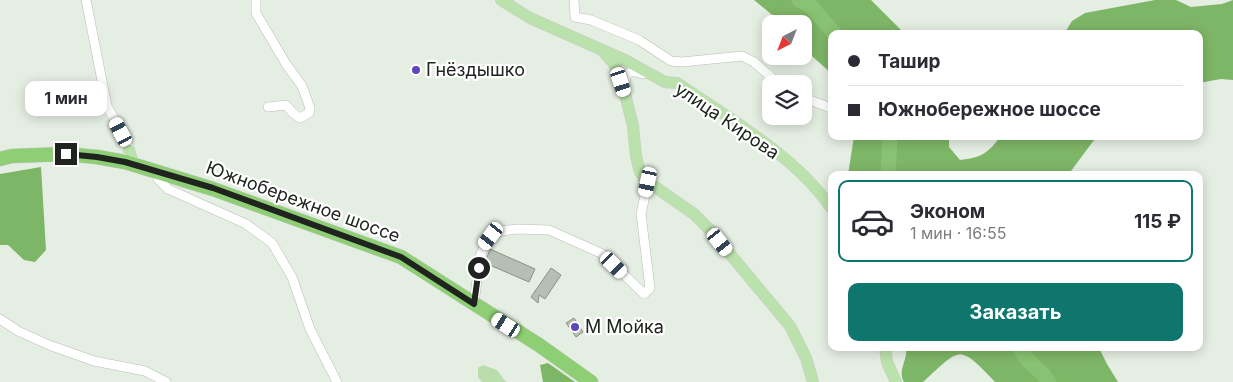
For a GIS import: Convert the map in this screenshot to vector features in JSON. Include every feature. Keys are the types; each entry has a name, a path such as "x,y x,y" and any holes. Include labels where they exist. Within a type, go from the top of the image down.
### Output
{"highway":[{"name":"Южнобережное шоссе","path":"0,159 66,154 97,157 129,155 401,257 539,345 591,382"},
{"name":"Южнобережное шоссе","path":"0,164 54,160 95,162 203,193 400,263 538,352 580,382"}],"main road":[{"name":"улица Кирова","path":"504,1 530,18 602,50 665,82 677,83 764,144 817,189 828,204"},
{"path":"602,50 616,65 634,126 636,156 640,172 648,182 694,214 710,230 790,326 806,358 813,382"},
{"path":"885,351 887,362 896,382"}],"street":[{"path":"86,0 107,106 129,155"},
{"path":"256,0 256,13 286,64 302,86 310,108 309,113 300,118 293,114 286,105 268,107"},
{"path":"574,0 575,17 591,20 639,40 670,61 682,62 742,56 754,62 769,75"},
{"path":"626,98 625,78 628,72 634,70 665,82"},
{"path":"812,101 828,107"},
{"path":"158,179 168,189 246,224 272,243 292,277 310,329 337,382"},
{"path":"474,304 480,256 485,245 491,236 501,231 517,229 549,230 603,254 644,294 650,288 641,214 648,182"},
{"path":"0,319 18,331 49,345 94,360 145,371 166,382"}],"green space":[{"path":"754,0 871,0 901,30 828,30 828,70 812,56 812,15 772,15"},
{"path":"1155,0 1176,0 1191,7 1222,4 1233,0 1233,80 1221,79 1203,82 1203,30 1066,30 1072,21 1085,13"},
{"path":"853,140 949,140 949,147 960,160 984,154 998,140 1094,140 1071,171 849,171"},
{"path":"41,167 46,250 35,262 24,260 8,245 0,245 0,174"},
{"path":"1100,351 1118,382 995,382 973,361 966,356 959,355 945,362 923,382 904,382 902,370 906,352"},
{"path":"548,363 575,382 543,382 540,365"},
{"path":"483,365 497,370 506,382 482,382 478,377 478,368"}],"building":[{"path":"490,249 535,269 529,282 485,263"},
{"path":"551,268 561,275 545,299 539,295 538,303 531,297"},
{"name":"М Мойка","path":"574,318 583,332 576,337 566,323"}],"waterway":[{"path":"799,0 811,6 832,30"},
{"path":"888,171 890,140"},
{"path":"1021,351 1049,382"}],"place":[{"name":"Гнёздышко","path":"416,70"},
{"name":"М Мойка","path":"575,327"}],"route":[{"path":"66,154 125,162 213,188 401,257 474,304 479,268"}]}
